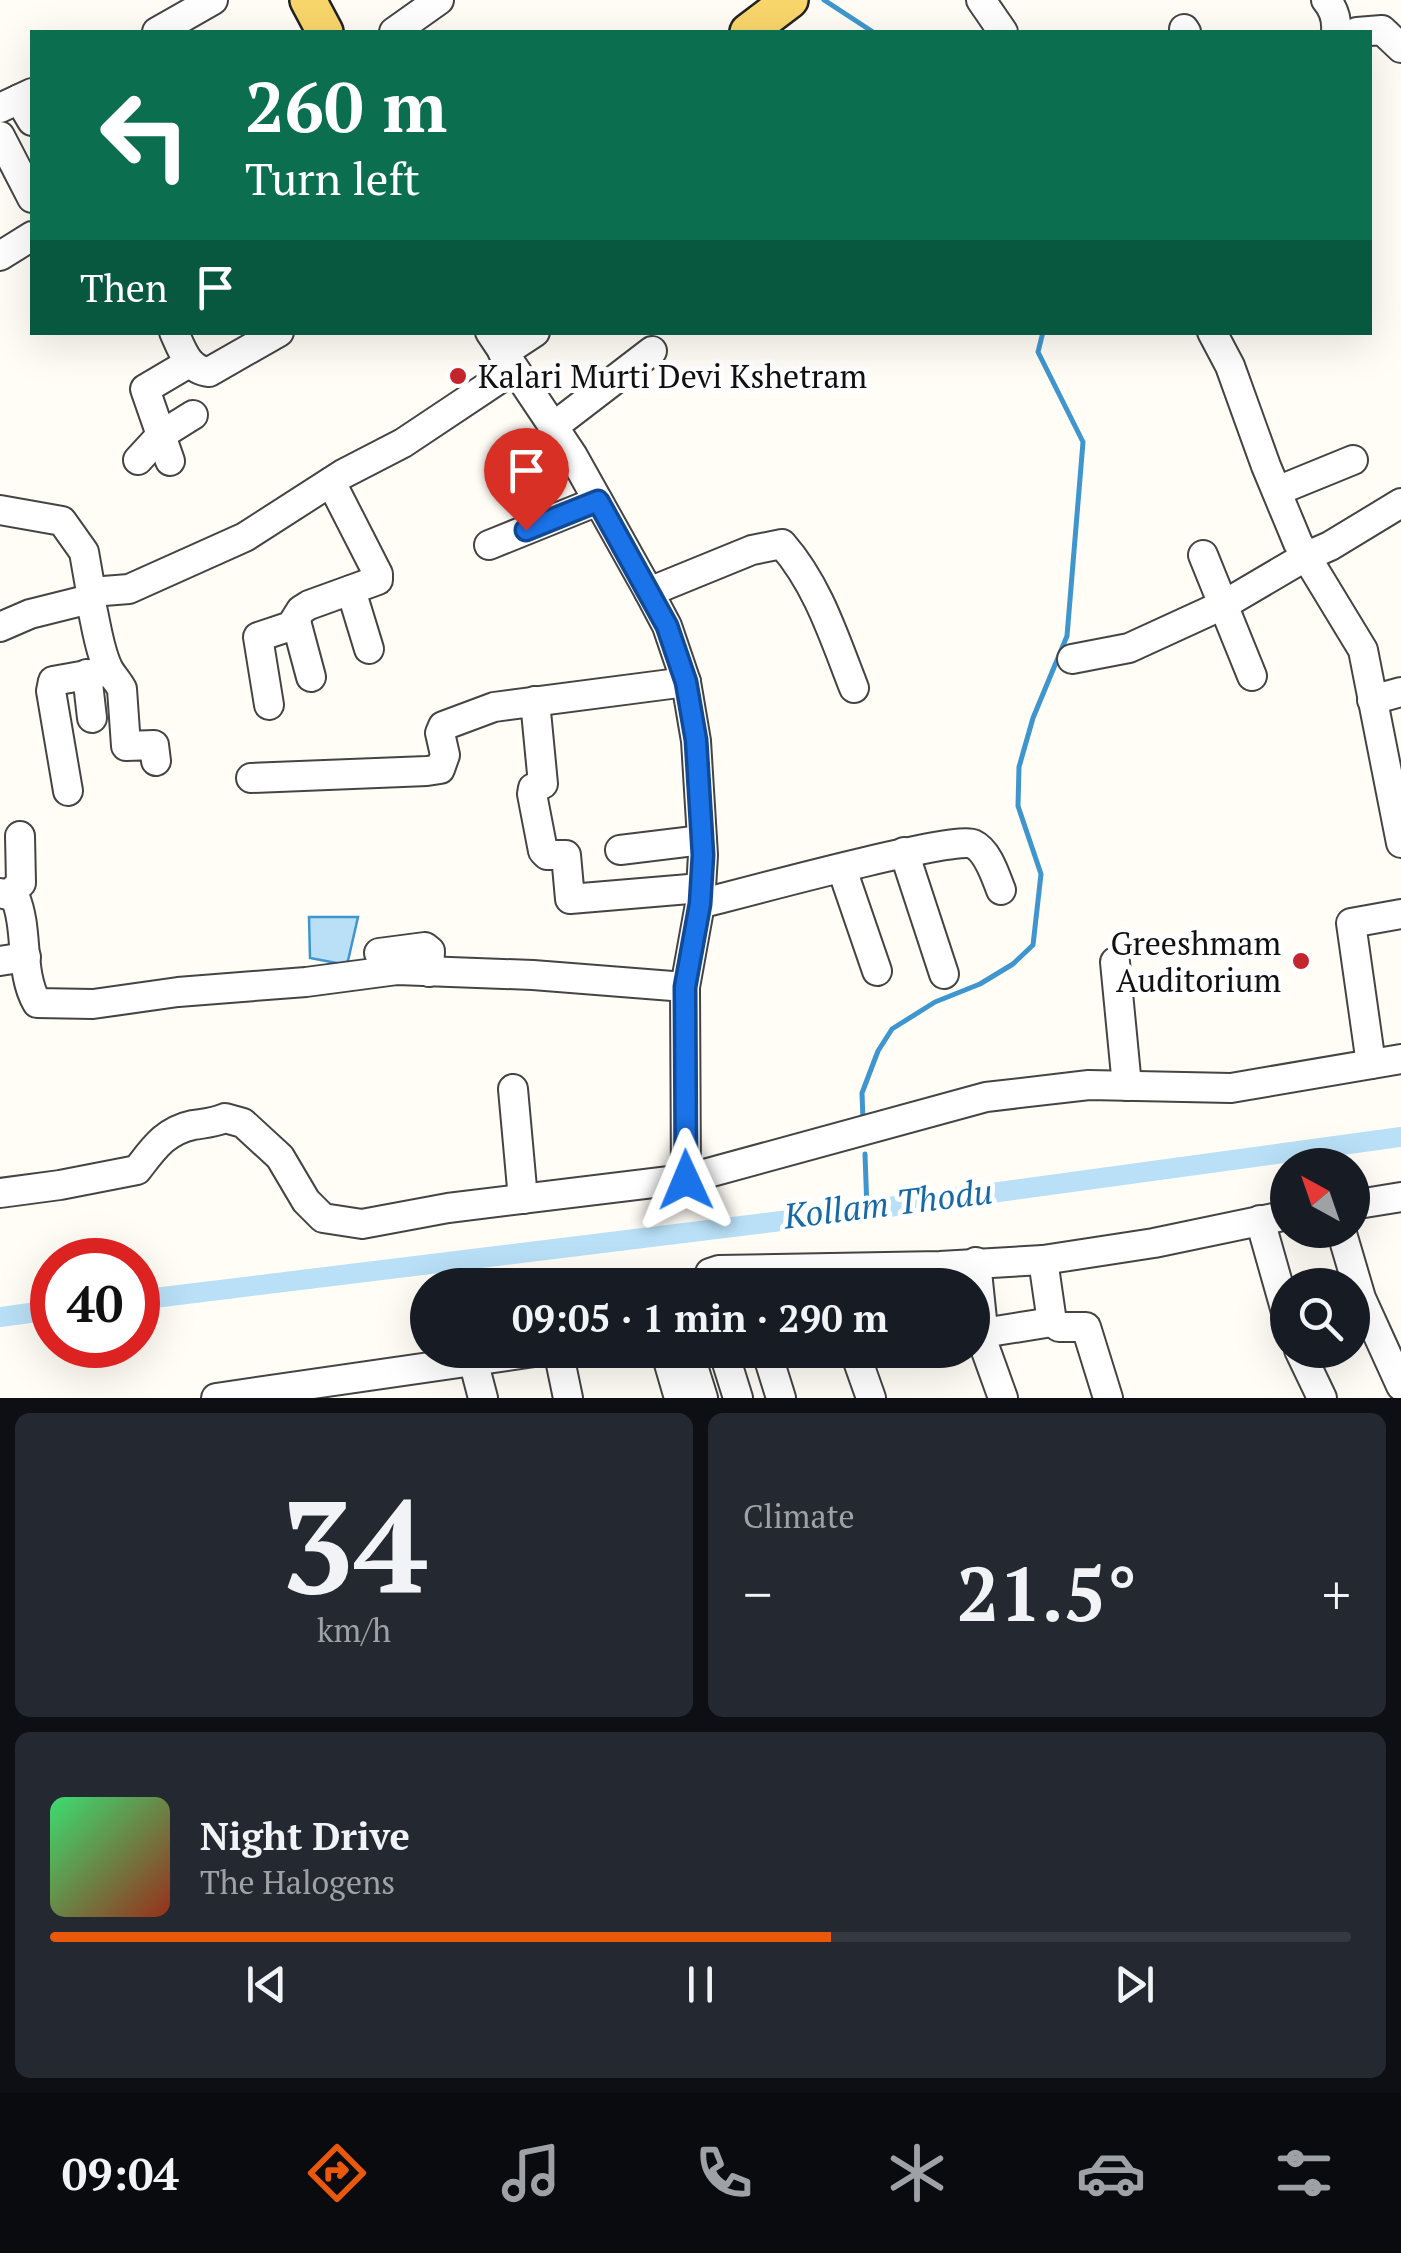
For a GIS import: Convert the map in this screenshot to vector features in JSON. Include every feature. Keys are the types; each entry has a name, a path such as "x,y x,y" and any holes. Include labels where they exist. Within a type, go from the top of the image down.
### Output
{"main road":[{"path":"308,0 325,30"},
{"path":"751,30 790,0"}],"street":[{"path":"160,30 212,0"},
{"path":"397,30 439,0"},
{"path":"982,0 1003,30"},
{"path":"1326,0 1336,30"},
{"path":"1372,31 1382,30 1401,48"},
{"path":"0,136 30,194"},
{"path":"3,248 30,237"},
{"path":"175,335 189,363 200,372 210,372 274,335"},
{"path":"0,626 90,596 130,589 245,536 403,443 502,351 530,335"},
{"path":"1218,335 1305,557 1363,650 1401,843"},
{"path":"502,351 554,427 649,592 667,626 686,682 696,740 702,840 700,896 685,987 686,1180"},
{"path":"554,427 652,351"},
{"path":"165,448 145,389 189,363"},
{"path":"138,460 165,448 194,415"},
{"path":"1277,491 1353,460"},
{"path":"269,706 258,637 292,626 301,610 378,580 331,482"},
{"path":"490,544 598,501"},
{"path":"1072,660 1129,648 1225,604 1401,503"},
{"path":"0,510 62,521 84,552 98,672 92,718"},
{"path":"649,592 752,550 782,544 817,594 854,688"},
{"path":"1203,555 1252,676"},
{"path":"351,590 369,649"},
{"path":"296,621 311,677"},
{"path":"68,791 51,691 53,681 98,672 120,683 126,746 154,744 156,761"},
{"path":"251,778 440,769 446,755 440,732 444,726 494,708 686,682"},
{"path":"1372,700 1401,692"},
{"path":"535,701 543,784 533,788 532,794 543,851 548,855 566,855 570,899 700,896 966,841 984,854 1001,890"},
{"path":"5,894 21,883 20,836"},
{"path":"620,850 702,840"},
{"path":"904,852 944,974"},
{"path":"842,869 877,971"},
{"path":"5,894 15,897 22,913 13,959 37,1003 93,1004 397,970 533,975 685,987"},
{"path":"1371,1064 1351,923 1401,914"},
{"path":"379,953 426,946 430,952 430,972"},
{"path":"1115,962 1127,1086"},
{"path":"0,1193 137,1170 160,1140 175,1130 225,1118 243,1123 280,1157 306,1201 323,1218 362,1224 448,1208 686,1180 986,1097 1089,1085 1230,1088 1401,1059"},
{"path":"513,1089 523,1199"},
{"path":"1370,1201 1401,1196"},
{"path":"919,1268 1043,1260 1154,1243 1270,1219"},
{"path":"1346,1248 1361,1298 1401,1386"},
{"path":"1043,1260 1052,1322"},
{"path":"976,1262 977,1268"},
{"path":"990,1331 1052,1322 1059,1327 1086,1327 1108,1398"},
{"path":"990,1362 1003,1398"},
{"path":"216,1398 369,1387 442,1368"},
{"path":"475,1368 483,1398"},
{"path":"562,1368 568,1398"},
{"path":"670,1368 678,1398"},
{"path":"694,1368 703,1398"},
{"path":"729,1368 738,1398"},
{"path":"771,1368 780,1398"},
{"path":"860,1368 871,1398"},
{"path":"1308,1368 1322,1398"}],"water":[{"path":"309,917 358,917 347,965 310,958"}],"waterway":[{"path":"824,0 870,30"},
{"path":"863,1121 862,1093 878,1051 892,1029 935,1002 980,984 1013,964 1033,945 1041,874 1018,806 1019,767 1033,718 1067,636 1083,442 1038,352 1042,335"},
{"name":"Kollam Thodu","path":"160,1297 830,1215 1401,1137"},
{"path":"865,1154 867,1210"},
{"name":"Kollam Thodu","path":"0,1317 30,1313"}],"place":[{"name":"Kalari Murti Devi Kshetram","path":"458,376"},
{"name":"Greeshmam Auditorium","path":"1301,961"}],"route":[{"path":"526,530 598,501 667,626 690,697 703,855 700,904 685,987 686,1180"}]}
